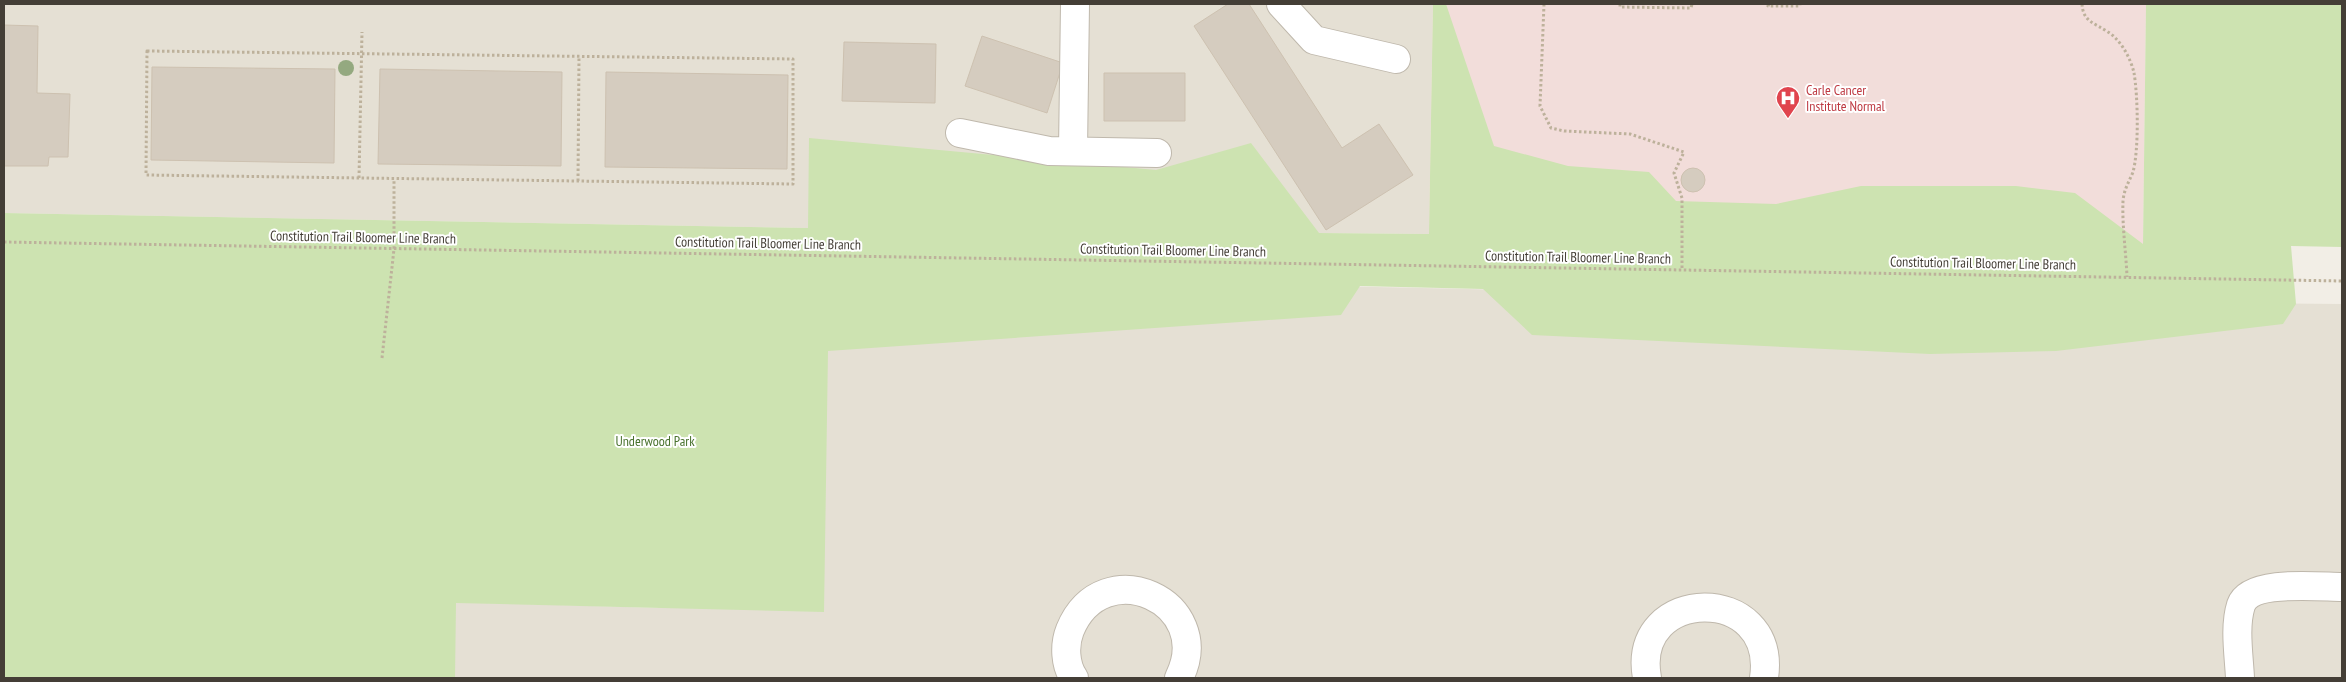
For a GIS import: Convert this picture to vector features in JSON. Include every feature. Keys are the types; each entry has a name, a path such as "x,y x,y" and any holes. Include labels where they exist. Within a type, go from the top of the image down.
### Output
{"street":[{"path":"1073,151 1075,4"},
{"path":"1280,4 1314,40 1396,59"},
{"path":"960,133 1049,150 1158,153"},
{"path":"2240,678 2239,620 2242,604 2246,597 2257,591 2275,587 2342,587"},
{"path":"1074,678 1066,655 1068,636 1075,618 1087,604 1103,594 1124,589 1144,592 1163,601 1177,617 1185,636 1186,657 1180,678"},
{"path":"1647,678 1644,665 1649,645 1659,627 1676,614 1695,607 1716,607 1734,614 1749,625 1759,640 1764,658 1764,678"}],"path":[{"path":"1544,4 1540,106 1550,128 1564,132 1630,134 1684,152 1674,174 1682,198 1682,270"},
{"path":"1620,4 1620,7 1691,8 1692,4"},
{"path":"1769,4 1768,6 1800,6 1800,4"},
{"path":"2082,4 2082,12 2089,22 2110,32 2124,48 2134,71 2137,103 2133,172 2125,187 2123,202 2127,277"},
{"path":"359,178 362,32"},
{"path":"147,51 361,54 793,60 793,184 146,176 147,51"},
{"path":"578,181 579,56"},
{"path":"382,358 394,248 394,179"},
{"name":"Constitution Trail Bloomer Line Branch","path":"4,242 2342,281"}],"shaded area":[{"path":"4,4 1433,4 1429,234 808,228 4,213"},
{"name":"Carle Cancer Institute Normal","path":"1433,4 2146,4 2143,244 1429,234"},
{"path":"829,275 1969,300 2342,304 2342,678 455,678 455,602 658,608"}],"green space":[{"name":"Underwood Park","path":"1433,4 1446,4 1494,146 1568,166 1649,172 1676,201 1776,204 1861,186 2016,186 2075,193 2143,244 2146,4 2342,4 2342,247 2291,246 2296,304 2283,324 2056,351 1930,354 1532,335 1483,289 1360,286 1341,315 828,351 824,612 456,603 455,678 4,678 4,213 808,228 809,138 1156,170 1251,143 1319,233 1429,234"}],"building":[{"path":"1228,4 1249,4 1342,148 1379,124 1413,175 1326,230 1194,26"},
{"path":"4,25 38,26 37,93 70,94 68,157 49,157 48,166 4,166"},
{"path":"982,36 1063,63 1047,113 965,86"},
{"path":"844,42 936,44 935,103 842,101"},
{"path":"152,67 335,69 334,163 151,160"},
{"path":"380,69 562,72 561,166 378,164"},
{"path":"606,72 788,75 787,169 605,167"},
{"path":"1104,73 1185,73 1185,121 1104,121"},
{"path":"1693,168 1701,172 1705,180 1701,188 1693,192 1685,188 1681,180 1685,172"}],"place":[{"name":"Carle Cancer Institute Normal","path":"1788,119"}]}
